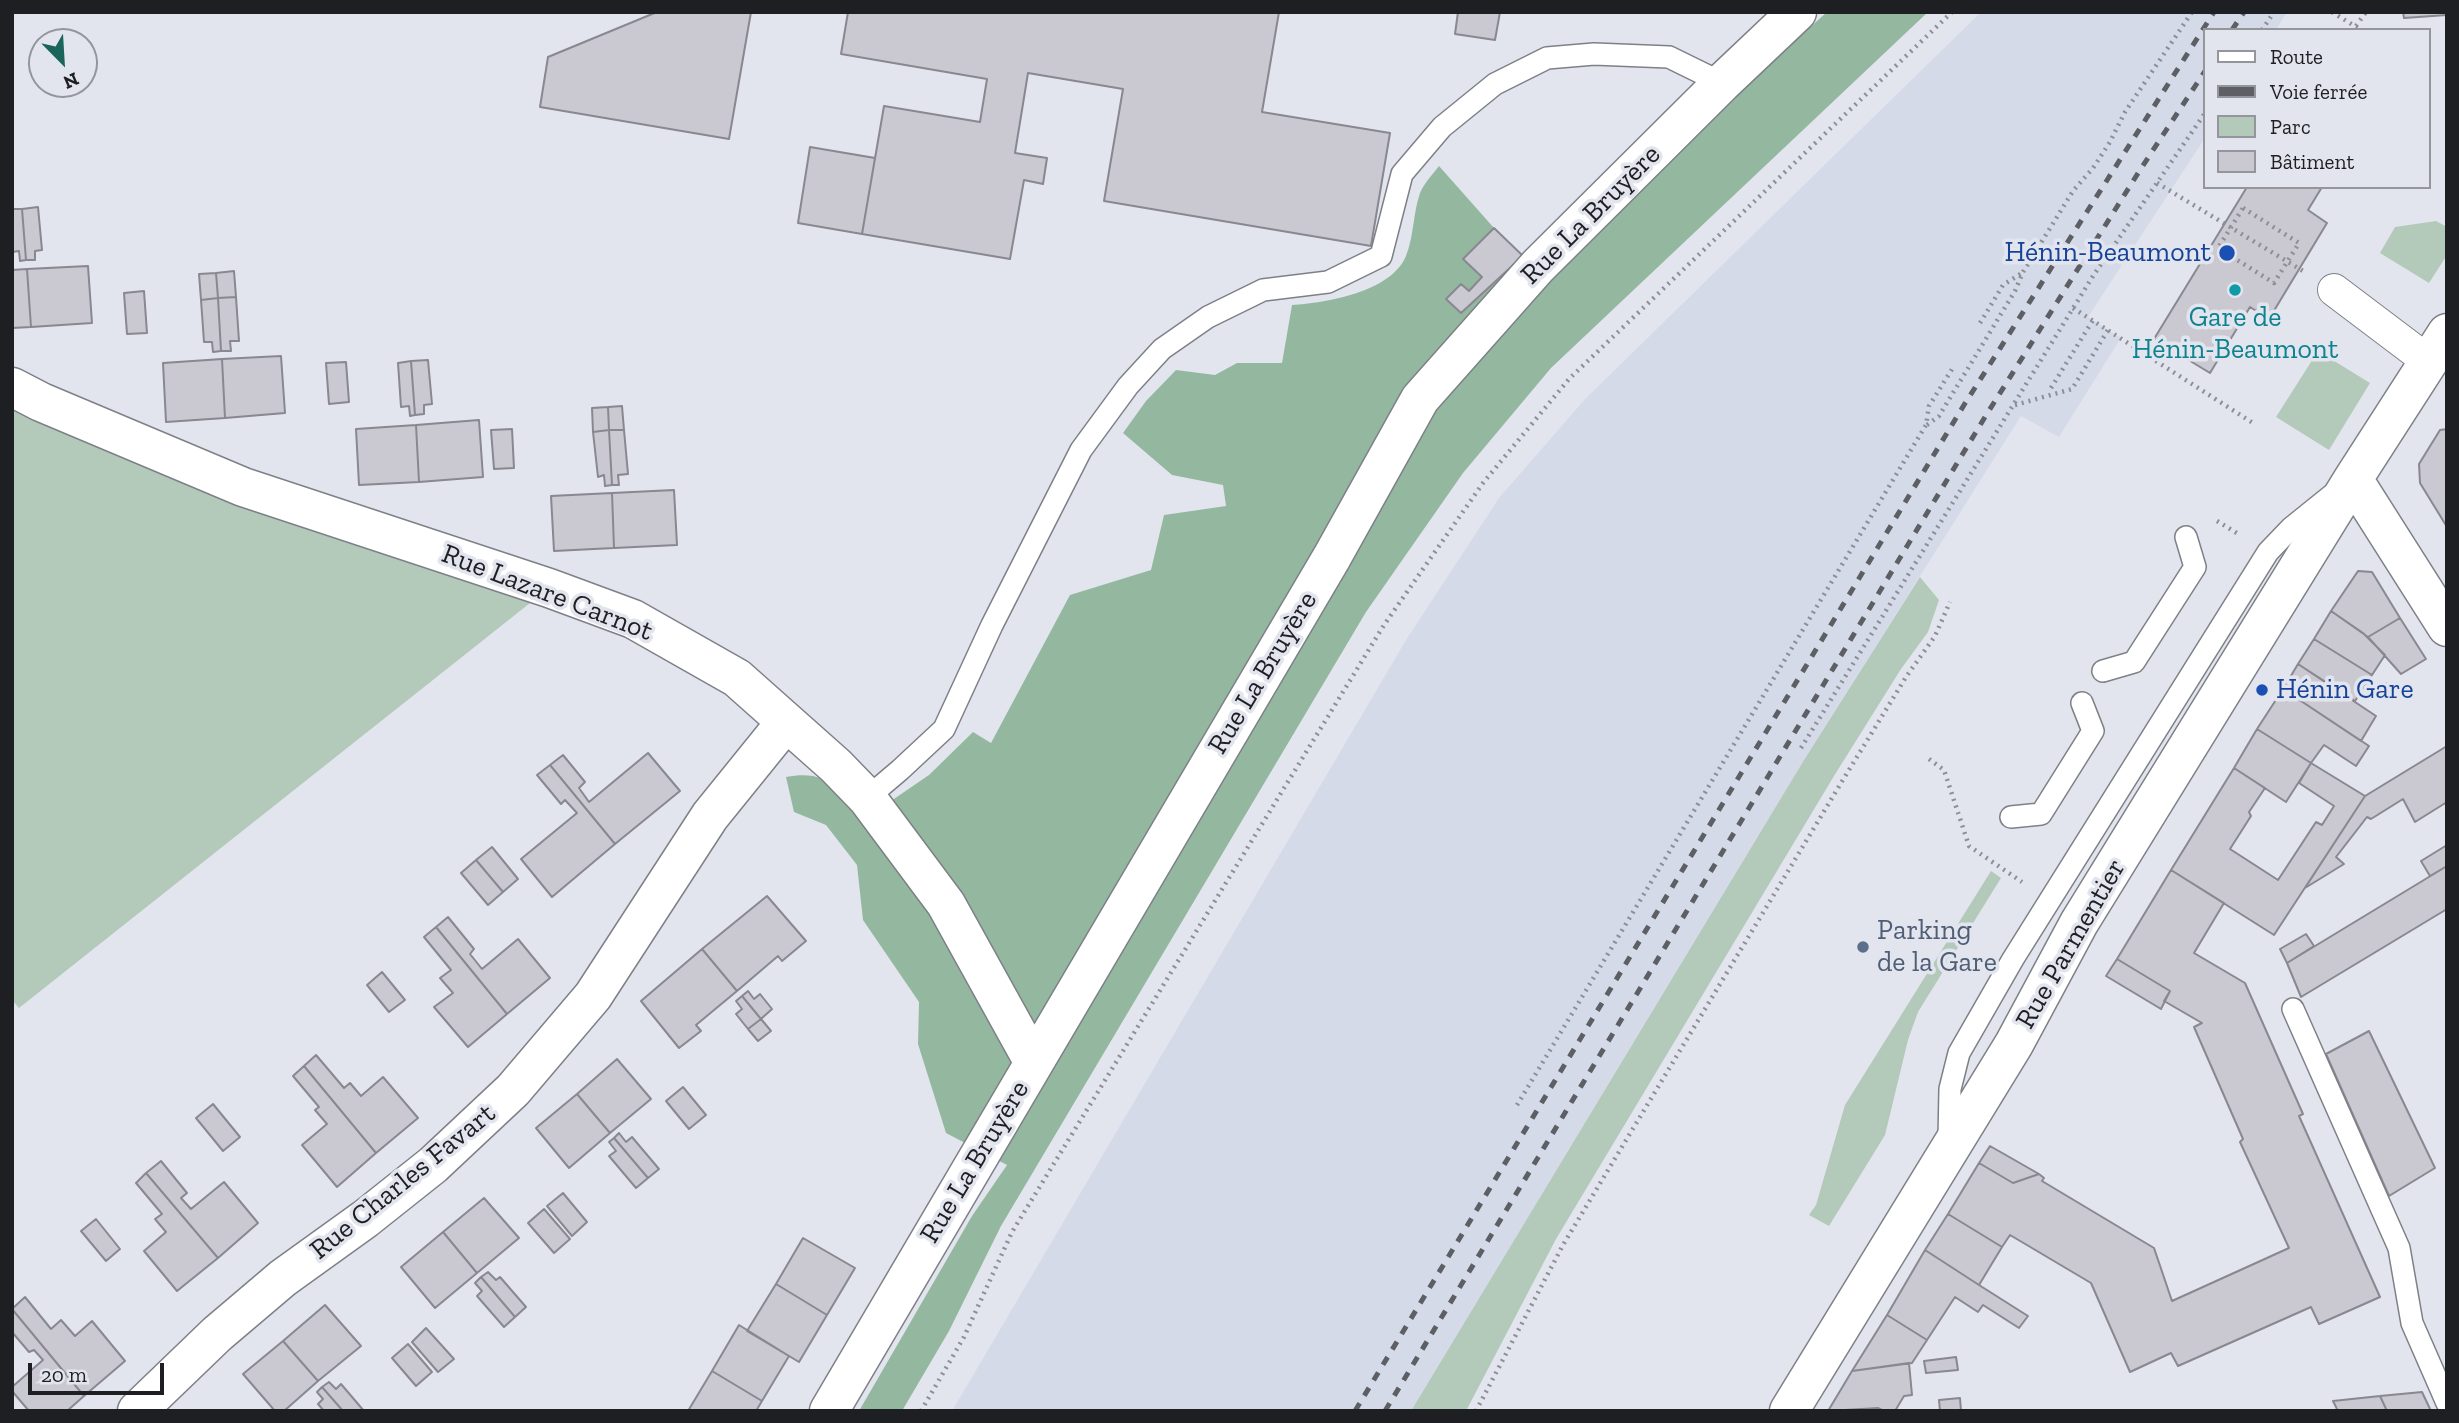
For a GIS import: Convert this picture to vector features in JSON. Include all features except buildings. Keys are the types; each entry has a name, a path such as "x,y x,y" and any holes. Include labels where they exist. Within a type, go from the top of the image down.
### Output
{"street":[{"name":"Rue La Bruyère","path":"829,1411 1332,557 1420,398 1538,266 1797,12"},
{"path":"2334,290 2440,356"},
{"name":"Rue Parmentier","path":"1789,1411 2022,1031 2079,923 2353,479 2440,356"},
{"name":"Rue Lazare Carnot","path":"12,387 41,402 243,487 548,588 633,619 737,678 836,766 867,798 946,904 1034,1063"},
{"path":"2353,479 2447,627"},
{"name":"Rue Charles Favart","path":"137,1411 217,1334 283,1278 365,1219 433,1165 513,1090 593,996 710,816 786,722"}],"lane":[{"path":"867,798 944,729 992,625 1082,450 1128,386 1161,349 1208,317 1263,290 1328,282 1381,256 1402,174 1442,127 1495,84 1547,58 1594,54 1669,57 1722,83"},
{"path":"2102,671 2134,662 2195,567 2186,537"},
{"path":"2011,817 2041,814 2093,731 2082,703"},
{"path":"2293,1009 2399,1248 2412,1323 2447,1402"}],"path":[{"path":"921,1411 964,1337 1012,1232 1384,625 1483,483 1569,379 1952,12"},
{"path":"1517,1105 1926,425 1938,415 2073,191 2093,168 2125,112 2192,12"},
{"path":"2263,28 2274,12"},
{"path":"2332,12 2359,28 2365,12"},
{"path":"1801,748 2073,308 2204,114"},
{"path":"2157,183 2299,269"},
{"path":"2243,208 2299,243 2274,283 2218,248 2231,227 2243,208"},
{"path":"1980,323 2003,285 2023,272"},
{"path":"2073,308 2253,423"},
{"path":"2051,388 2093,320"},
{"path":"2015,405 2072,389 2108,330"},
{"path":"1926,425 1929,407 1954,366"},
{"path":"1476,1411 1563,1245 1841,783 1906,677 1935,636 1950,602"}],"shaded area":[{"path":"1981,12 2287,12 2277,28 2204,28 2204,140 2088,317 2121,338 2059,437 2021,416 1804,760 1411,1411 952,1411 1406,640 1499,498 1585,399"}],"green space":[{"path":"1827,12 1928,12 1551,368 1463,473 1366,612 1001,1226 949,1331 902,1411 859,1411 972,1216 1007,1165 946,1133 918,1044 919,1002 863,920 857,865 826,825 794,812 786,777 801,775 823,779 840,791 866,818 929,775 973,732 991,743 1070,595 1151,570 1164,515 1226,506 1223,485 1172,475 1123,433 1146,401 1176,370 1215,375 1237,363 1282,363 1292,305 1339,298 1387,279 1406,256 1420,193 1439,166 1494,228 1463,259 1482,277 1469,291 1461,284 1447,298 1461,313 1523,256 1737,93"},
{"path":"2436,221 2447,227 2447,255 2429,283 2380,253 2395,227"},
{"path":"2318,351 2370,383 2329,450 2276,417"},
{"path":"12,387 549,588 19,1008 12,1000"},
{"path":"1920,577 1939,600 1928,632 1901,669 1834,776 1556,1239 1466,1411 1411,1411 1804,760"},
{"path":"1991,871 2001,878 1918,1012 1908,1040 1885,1135 1829,1226 1809,1215 1816,1205 1845,1105"}],"railway":[{"path":"1355,1411 1964,405 2214,12"},
{"path":"2233,28 2244,12"},
{"path":"1385,1411 1985,417 2204,73"}],"place":[{"name":"Hénin-Beaumont","path":"2227,253"},
{"name":"Gare de Hénin-Beaumont","path":"2235,290"},
{"name":"Hénin Gare","path":"2262,690"},
{"name":"Parking de la Gare","path":"1863,947"}]}
